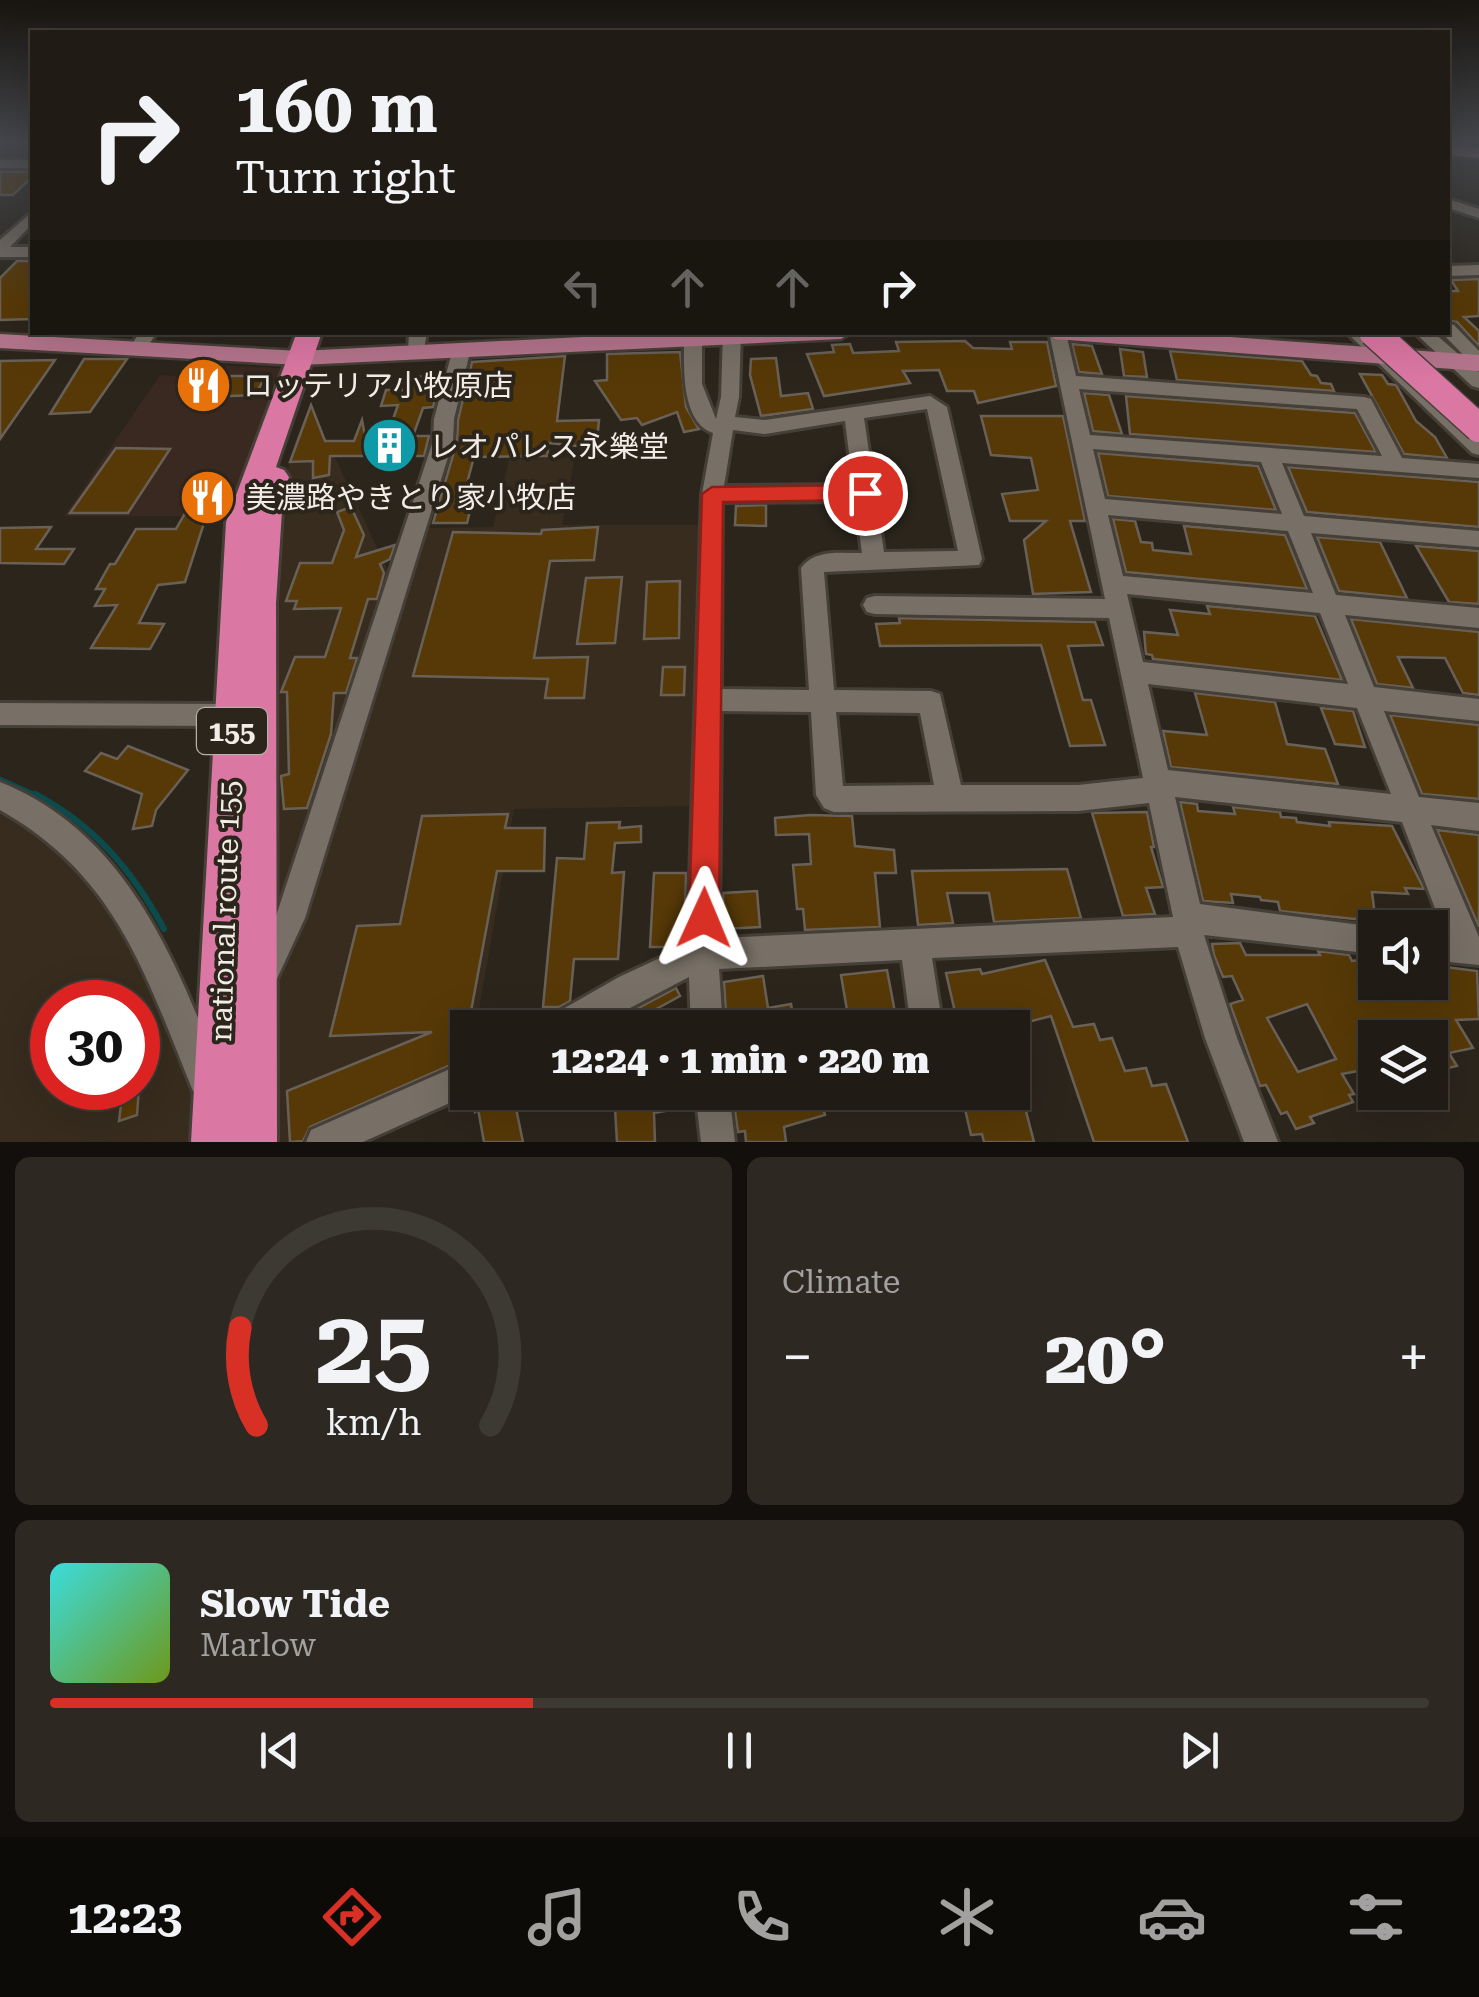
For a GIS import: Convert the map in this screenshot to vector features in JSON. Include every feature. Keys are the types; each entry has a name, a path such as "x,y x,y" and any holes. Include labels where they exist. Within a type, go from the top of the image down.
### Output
{"highway":[{"path":"1404,335 1479,401"},
{"name":"national route 155","path":"223,1132 232,715 241,522 315,345"},
{"name":"national route 155","path":"252,1142 259,603 268,496 315,345"},
{"path":"1376,345 1479,428"}],"main road":[{"path":"0,341 315,345 418,342 461,352 760,335"},
{"path":"1136,335 1376,345 1471,362"}],"street":[{"path":"1450,204 1479,214"},
{"path":"0,251 30,218"},
{"path":"0,251 30,252"},
{"path":"1450,271 1479,270"},
{"path":"1450,332 1471,362 1479,382"},
{"path":"1057,335 1070,382"},
{"path":"1427,335 1471,362"},
{"path":"706,1010 703,954 712,494 733,336"},
{"path":"693,340 693,384 708,424 766,428 935,403 972,559 823,562 812,568 830,795 834,798 1078,798 1158,785 1479,817"},
{"path":"1376,345 1479,448"},
{"path":"254,993 290,918 442,441 461,352"},
{"path":"1262,1142 1222,1038 1188,924 1067,381 1364,403 1394,463"},
{"path":"854,414 874,562"},
{"path":"1083,441 1479,472"},
{"path":"1268,454 1410,810 1473,950 1448,948"},
{"path":"712,494 865,493"},
{"path":"1097,506 1479,538"},
{"path":"1113,584 1479,618"},
{"path":"875,605 1118,608"},
{"path":"1134,672 1479,710"},
{"path":"709,700 931,702 950,798"},
{"path":"0,714 232,715"},
{"path":"0,795 70,839 136,916 176,999 223,1132"},
{"path":"592,1010 703,954 915,946 1188,924 1358,938"},
{"path":"915,946 924,1010"},
{"path":"324,1142 450,1086"},
{"path":"714,1110 718,1142"}],"shaded area":[{"path":"187,364 280,368 285,373 229,516 64,516 160,375 179,376"},
{"path":"310,404 389,573 277,905 274,552 280,502 295,442"},
{"path":"575,457 562,525 706,525 700,806 514,809 479,1010 450,1010 450,1074 309,1142 273,1142 273,973 420,528 493,527 509,459"},
{"path":"0,810 54,848 102,901 149,980 30,980 30,1110 160,1110 160,1008 196,1095 194,1142 0,1142"}],"building":[{"path":"17,261 30,261 30,319 0,320 0,278"},
{"path":"1479,279 1479,316 1464,317 1479,331 1479,346 1457,322 1450,321 1450,291 1458,291 1451,280"},
{"path":"965,341 973,348 1012,349 1010,342 1047,342 1056,386 978,403 974,391 947,391 939,370 903,371 910,383 824,396 807,354 834,352 832,345 850,344 853,353 899,351 896,342"},
{"path":"1072,344 1092,346 1102,374 1079,372"},
{"path":"1120,349 1143,352 1147,377 1124,376"},
{"path":"1170,351 1302,361 1311,375 1321,383 1331,384 1334,391 1177,380"},
{"path":"680,352 686,407 699,429 684,432 677,412 642,425 637,418 621,420 595,381 607,380 607,354"},
{"path":"565,356 557,421 599,420 597,441 577,446 549,443 547,456 474,457 466,487 476,487 467,523 433,523 457,442 458,420 472,362"},
{"path":"776,358 781,396 808,393 813,409 761,416 750,375 751,359"},
{"path":"84,359 127,359 90,412 50,414"},
{"path":"55,360 0,439 0,361"},
{"path":"198,372 266,376 255,395 181,398"},
{"path":"1360,374 1382,375 1388,384 1396,385 1416,421 1435,437 1447,458 1404,454"},
{"path":"442,376 433,407 423,408 413,436 429,436 424,456 330,456 329,475 313,478 313,461 290,462 311,405 325,441 354,441 362,420 367,446 370,437 387,436 398,405 381,406 386,390 403,390 407,377"},
{"path":"1084,393 1109,395 1122,434 1093,431"},
{"path":"1126,396 1355,413 1376,452 1130,434"},
{"path":"981,416 1063,416 1085,521 1070,521 1091,592 1033,594 1024,540 1046,521 1010,521 1002,494 1038,490 1031,458 991,455"},
{"path":"116,448 170,449 128,513 70,513"},
{"path":"1098,453 1258,466 1276,510 1108,496"},
{"path":"1288,467 1479,482 1479,527 1307,512"},
{"path":"202,484 226,484 203,526 185,582 158,585 139,623 164,624 150,649 91,648 117,605 95,606 105,589 96,589 110,564 115,564 136,529 176,529"},
{"path":"766,505 766,526 735,525 736,506"},
{"path":"351,507 364,535 356,557 395,545 390,559 380,564 384,573 377,599 368,599 350,658 357,658 346,693 334,693 331,734 307,808 284,809 281,776 289,774 287,692 281,692 295,657 325,657 341,608 294,609 297,601 286,601 300,563 332,563 344,530 337,512"},
{"path":"1113,519 1135,521 1141,542 1152,543 1153,550 1191,554 1184,526 1285,535 1307,589 1126,572"},
{"path":"51,527 36,549 74,549 64,564 0,563 0,528"},
{"path":"598,527 594,560 550,561 534,658 588,657 584,698 545,698 548,679 413,676 453,532 541,534 542,530"},
{"path":"1317,537 1380,542 1407,598 1339,591"},
{"path":"1416,546 1479,551 1479,604 1449,602"},
{"path":"622,577 615,643 577,644 586,578"},
{"path":"680,581 679,638 644,639 647,582"},
{"path":"1207,606 1315,616 1342,680 1153,659 1146,654 1144,632 1178,635 1170,610 1210,614"},
{"path":"899,618 1095,622 1103,645 1068,646 1083,700 1091,700 1105,745 1070,746 1041,645 880,646 876,624 900,623"},
{"path":"1351,619 1479,632 1479,695 1463,693 1445,658 1398,657 1413,688 1377,684"},
{"path":"663,667 685,667 684,695 661,695"},
{"path":"1195,693 1275,702 1287,744 1325,749 1338,784 1171,767 1163,731 1207,735"},
{"path":"1321,708 1353,711 1365,747 1335,744"},
{"path":"1390,715 1479,725 1479,799 1422,794"},
{"path":"128,746 188,770 156,810 152,826 133,829 142,794 85,771 101,753 117,759"},
{"path":"1180,802 1197,804 1198,811 1235,814 1233,807 1280,812 1281,817 1296,818 1297,822 1330,826 1329,822 1392,826 1424,889 1405,888 1408,894 1372,892 1374,910 1358,910 1358,919 1280,911 1278,902 1260,897 1231,894 1233,903 1203,901"},
{"path":"1147,812 1151,847 1163,887 1146,888 1155,914 1123,916 1092,813"},
{"path":"508,814 505,828 545,828 544,871 497,871 471,1010 450,1010 450,1065 310,1127 303,1141 290,1142 287,1091 432,1032 330,1036 357,926 400,924 422,816"},
{"path":"852,816 855,846 894,850 896,873 875,873 880,927 805,930 803,909 797,909 793,865 811,864 809,834 776,835 775,818"},
{"path":"620,822 619,828 641,826 641,842 615,843 612,873 624,872 618,959 574,959 570,1001 559,1007 543,1007 557,858 584,859 587,823"},
{"path":"1437,830 1479,835 1479,927"},
{"path":"1067,869 1081,918 994,922 989,893 947,893 953,923 918,925 912,871"},
{"path":"654,873 686,873 684,943 675,947 650,947"},
{"path":"757,891 760,927 723,929 723,893"},
{"path":"1240,943 1246,955 1320,955 1318,951 1349,955 1352,961 1358,960 1358,1000 1448,1000 1448,967 1477,971 1479,1019 1456,1020 1473,1048 1449,1053 1457,1066 1448,1068 1448,1020 1358,1020 1358,1071 1342,1074 1354,1094 1349,1095 1353,1102 1310,1117 1314,1123 1296,1129 1287,1112 1281,1114 1266,1085 1260,1086 1230,1004 1243,1000 1232,976 1223,977 1212,944","holes":["1307,1004 1336,1059 1298,1072 1267,1018"]},
{"path":"1045,960 1073,1027 1094,1024 1100,1040 1112,1038 1125,1071 1146,1068 1152,1086 1166,1084 1188,1142 1094,1142 1051,1016 1030,1021 1030,1010 955,1010 946,973 980,969 982,974"},
{"path":"887,970 895,1010 847,1010 841,975"},
{"path":"763,976 768,1008 791,1004 792,1010 726,1010 724,982"},
{"path":"676,988 680,996 654,1010 635,1010"},
{"path":"120,1110 137,1110 137,1115 119,1121"},
{"path":"478,1110 516,1110 523,1142 484,1142"},
{"path":"615,1110 671,1110 654,1113 655,1142 617,1142"},
{"path":"735,1110 824,1110 825,1115 784,1127 786,1142 746,1142 745,1131 738,1132"},
{"path":"965,1110 1026,1110 1034,1142 984,1142 982,1134 971,1135"}],"waterway":[{"path":"0,779 40,797"},
{"path":"35,794 76,820 110,851 164,929"}],"place":[{"name":"ロッテリア小牧原店","path":"204,385"},
{"name":"レオパレス永樂堂","path":"390,446"},
{"name":"美濃路やきとり家小牧店","path":"207,497"}],"route":[{"path":"704,918 712,494 865,493"}]}
